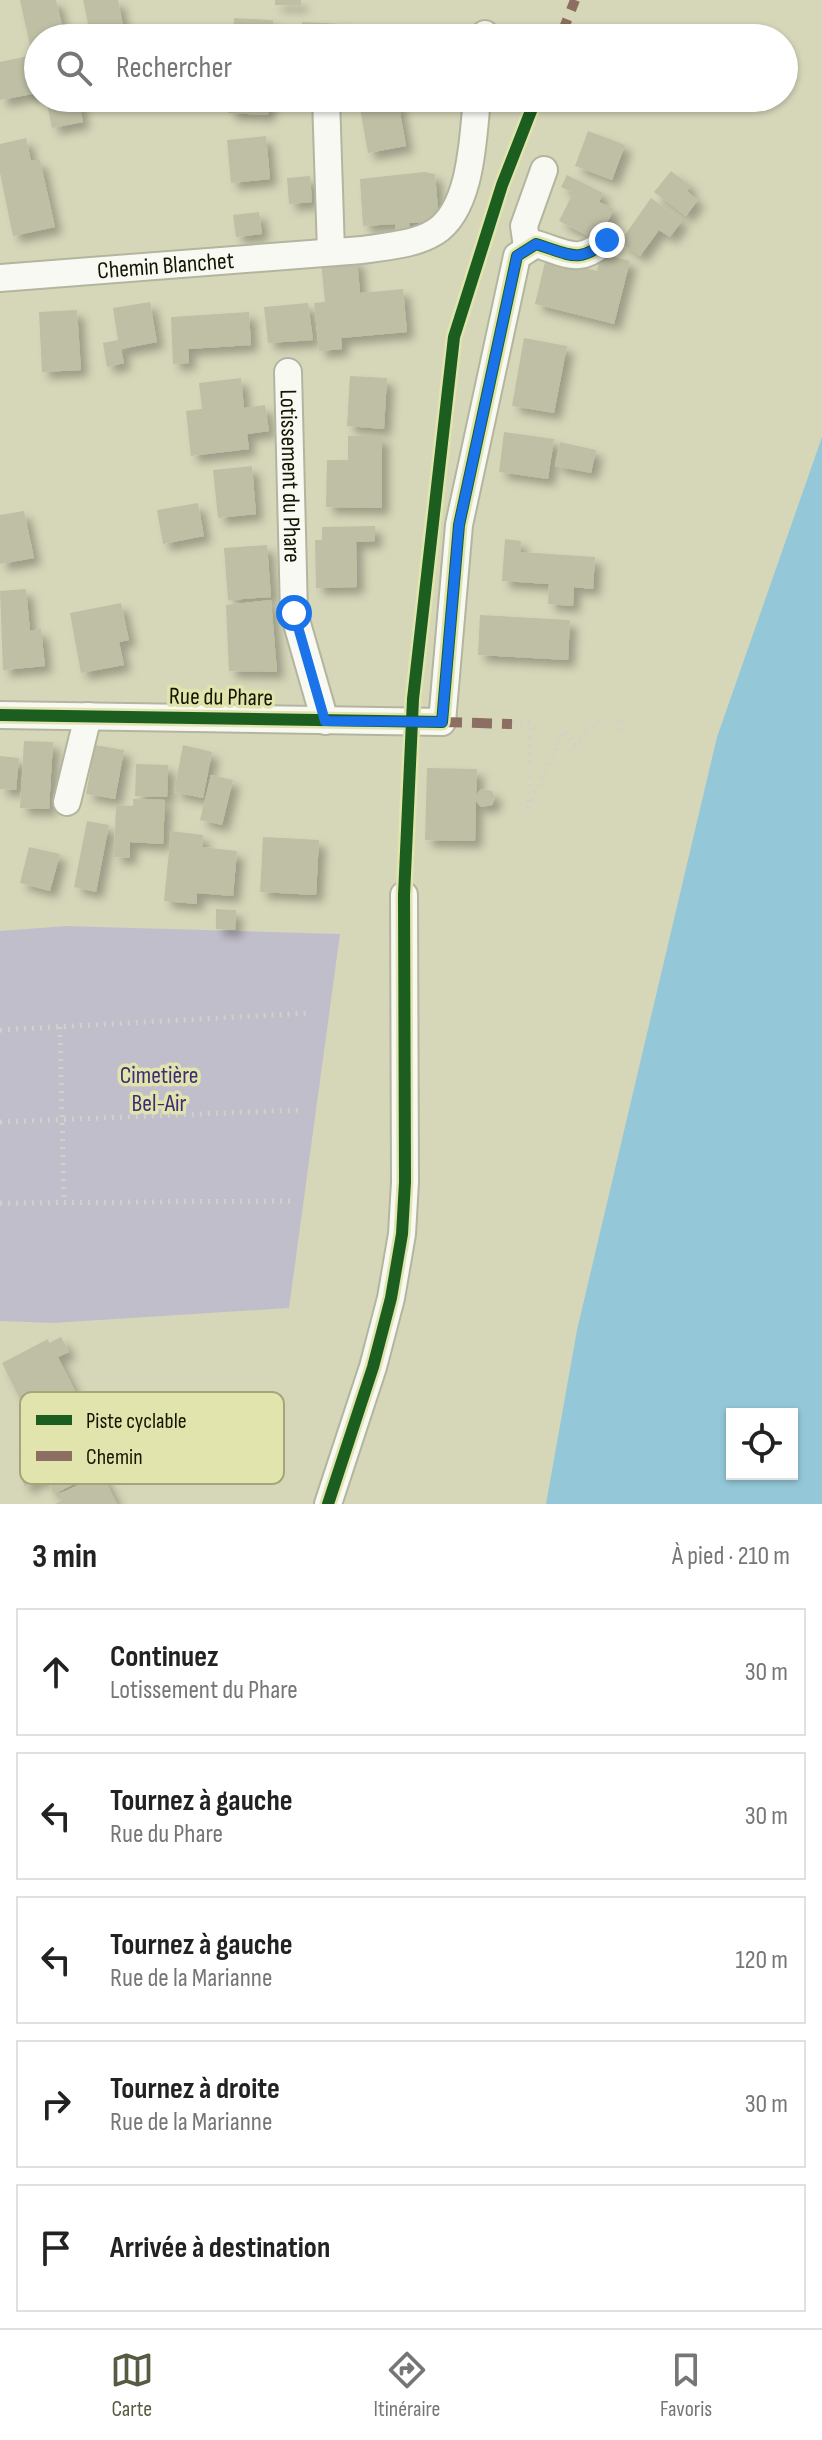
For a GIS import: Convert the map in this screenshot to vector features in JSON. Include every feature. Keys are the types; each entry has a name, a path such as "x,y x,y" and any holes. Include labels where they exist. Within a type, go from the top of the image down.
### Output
{"street":[{"path":"326,112 331,252"},
{"name":"Chemin Blanchet","path":"0,278 411,243 435,232 447,222 468,174 475,112"},
{"path":"544,170 524,226 527,247 536,244 580,257 590,255 607,240"},
{"name":"Rue du Phare","path":"0,715 442,722 459,525 517,256 527,247"},
{"name":"Lotissement du Phare","path":"288,372 294,613 325,721"},
{"path":"67,802 88,716"},
{"path":"328,1504 373,1367 391,1298 402,1234 405,1182 404,895"}],"path":[{"path":"512,724 530,722 528,808 565,730 575,745 599,720 619,720 621,731"},
{"path":"0,1030 310,1013"},
{"path":"60,1027 64,1200"},
{"path":"0,1122 299,1110"},
{"path":"0,1203 64,1200 290,1201"}],"green space":[{"name":"Cimetière Bel-Air","path":"66,926 340,934 289,1308 53,1323 0,1321 0,931"}],"water":[{"path":"822,437 822,1504 546,1504 577,1330 717,737"}],"building":[{"path":"20,0 56,0 62,24 25,24"},
{"path":"83,0 118,0 123,24 88,24"},
{"path":"275,0 301,0 301,5 275,5"},
{"path":"234,18 273,20 273,24 234,24"},
{"path":"302,22 342,24 302,24"},
{"path":"24,57 24,96 0,100 0,62"},
{"path":"49,112 81,112 83,122 52,128"},
{"path":"228,112 268,112 268,115"},
{"path":"361,112 400,112 406,146 368,153"},
{"path":"588,131 625,145 612,180 575,166"},
{"path":"266,136 270,179 231,183 227,140"},
{"path":"26,138 31,161 40,160 55,227 13,236 0,173 0,144"},
{"path":"671,171 691,186 687,191 698,200 686,216 654,192"},
{"path":"424,172 435,174 439,221 409,223 410,232 396,233 395,224 363,226 360,179"},
{"path":"567,175 603,193 599,202 614,209 598,241 559,221 573,193 561,187"},
{"path":"310,176 312,202 289,204 287,178"},
{"path":"651,198 682,221 670,237 659,230 640,256 620,242"},
{"path":"259,212 262,234 236,237 233,215"},
{"path":"601,254 630,261 614,324 535,304 546,258 597,271"},
{"path":"357,259 360,293 403,289 407,332 341,338 342,349 319,351 314,303 325,302 321,262"},
{"path":"150,302 157,342 121,349 124,363 107,367 103,343 118,340 113,308"},
{"path":"308,303 313,340 268,343 264,307"},
{"path":"77,310 81,370 42,372 39,312"},
{"path":"249,312 251,345 188,349 189,363 173,364 171,317"},
{"path":"524,338 567,346 554,413 512,406"},
{"path":"350,376 387,378 384,429 347,426"},
{"path":"241,378 244,408 265,405 269,431 247,434 249,449 191,456 186,411 202,409 199,383"},
{"path":"504,432 554,439 548,479 499,472"},
{"path":"348,436 382,436 382,508 326,507 327,460 348,460"},
{"path":"560,442 596,450 591,473 555,466"},
{"path":"252,466 256,514 218,518 213,470"},
{"path":"198,503 204,536 163,544 157,510"},
{"path":"24,511 34,558 0,564 0,515"},
{"path":"375,526 375,541 356,542 357,587 316,588 315,540 322,540 322,527"},
{"path":"505,539 521,541 520,552 595,557 593,589 574,587 573,606 548,604 549,584 502,581"},
{"path":"267,545 271,597 228,600 224,548"},
{"path":"26,589 30,631 41,629 45,666 3,670 0,591"},
{"path":"271,600 277,672 229,671 226,605"},
{"path":"121,603 129,640 119,642 124,665 81,673 70,613"},
{"path":"480,615 570,620 568,660 478,655"},
{"path":"24,741 53,742 49,809 20,808"},
{"path":"95,745 124,750 115,799 86,794"},
{"path":"183,745 212,752 203,798 174,792"},
{"path":"0,756 19,758 16,790 0,789"},
{"path":"136,764 168,765 167,797 135,796"},
{"path":"427,768 477,769 476,795 481,789 492,791 495,798 492,805 481,807 476,801 475,841 425,840"},
{"path":"211,775 233,780 222,825 200,820"},
{"path":"133,799 165,800 163,844 130,842 130,858 114,857 116,805 133,806"},
{"path":"87,821 109,825 96,892 74,887"},
{"path":"171,831 203,835 202,847 237,851 233,896 197,893 197,904 164,901"},
{"path":"263,837 319,840 316,895 260,892"},
{"path":"29,847 60,854 50,891 20,883"},
{"path":"216,909 236,910 235,930 216,929"},
{"path":"61,1337 69,1352 58,1357 76,1392 20,1392 20,1399 2,1363 48,1339 49,1343"},
{"path":"49,1484 74,1484 54,1494"},
{"path":"80,1484 107,1484 117,1504 55,1504 63,1500 59,1494"}],"marked path":[{"path":"566,24 575,0"},
{"path":"442,722 512,724"}],"cycle path":[{"path":"328,1504 373,1367 391,1298 402,1234 405,1182 404,895 413,699 454,337 502,185 531,112"},
{"path":"0,715 442,722 459,525 517,256 536,244 566,254 581,255 607,240"}],"route":[{"path":"294,613 325,721 442,722 459,525 517,256 520,251 536,244 580,257 590,255 607,240"}]}
